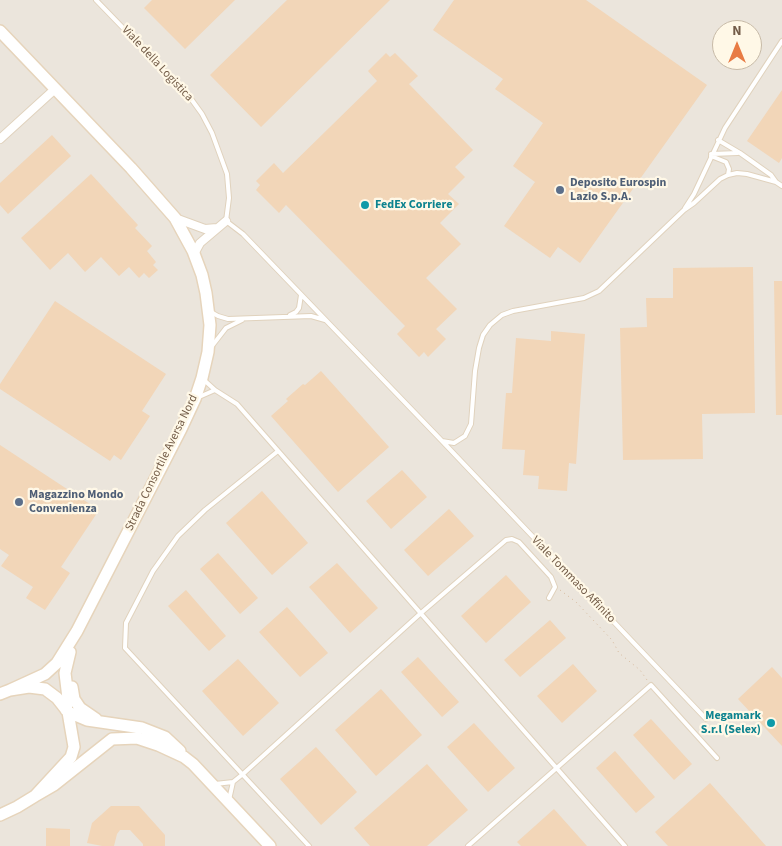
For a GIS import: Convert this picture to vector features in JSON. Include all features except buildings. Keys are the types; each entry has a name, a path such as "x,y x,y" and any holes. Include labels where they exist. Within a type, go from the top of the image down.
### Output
{"street":[{"name":"Strada Consortile Aversa Nord","path":"0,31 131,168 175,218 194,254 202,275 209,311 208,352 195,399 182,428 77,632 57,663 45,674 5,692"},
{"path":"0,139 56,89"},
{"path":"175,218 206,229 217,228"},
{"path":"194,254 200,243 226,221"},
{"name":"Strada Consortile Aversa Nord","path":"77,632 64,673 68,698 67,711 87,720 142,728 164,738 179,748 184,757"},
{"name":"Strada Consortile Aversa Nord","path":"67,660 74,699 80,708 102,722"},
{"path":"5,692 29,687 45,689 57,698 67,711 74,747 71,757 35,796"},
{"name":"Strada Consortile Aversa Nord","path":"0,815 54,785 112,739 146,740 184,757 193,764 270,846"}],"lane":[{"name":"Viale della Logistica","path":"96,0 189,96 202,114 212,133 227,174 229,198 226,221"},
{"path":"684,210 694,194 718,140 738,105 782,42"},
{"path":"718,140 771,175 776,182"},
{"path":"711,155 740,153"},
{"path":"711,155 726,162 729,169 728,175"},
{"path":"442,441 454,443 465,436 471,424 475,371 479,348 490,324 502,314 513,310 584,298 599,290 684,210 720,179 728,175 736,173 747,174 782,185"},
{"name":"Viale Tommaso Affinito","path":"226,221 243,234 301,294 706,719"},
{"path":"288,316 296,312 301,303 301,294"},
{"path":"209,311 228,319 288,316 318,317 327,321"},
{"path":"208,352 226,328 247,319"},
{"path":"202,378 215,390 237,404 625,846"},
{"path":"195,399 215,390"},
{"path":"278,451 205,510 178,536 153,571 126,623 125,648 309,846"},
{"path":"212,784 233,782 243,774 421,613 506,540 512,539 519,542 551,577 555,587 549,598"},
{"path":"468,846 651,685 717,758"},
{"path":"229,802 233,782"}],"path":[{"path":"555,587 576,602 612,640 619,653 640,670 651,685"}],"shaded area":[{"path":"0,0 782,0 782,846 0,846"}],"place":[{"name":"Deposito Eurospin Lazio S.p.A.","path":"560,190"},
{"name":"FedEx Corriere","path":"365,205"},
{"name":"Magazzino Mondo Convenienza","path":"19,502"},
{"name":"Megamark S.r.l (Selex)","path":"771,723"}]}
